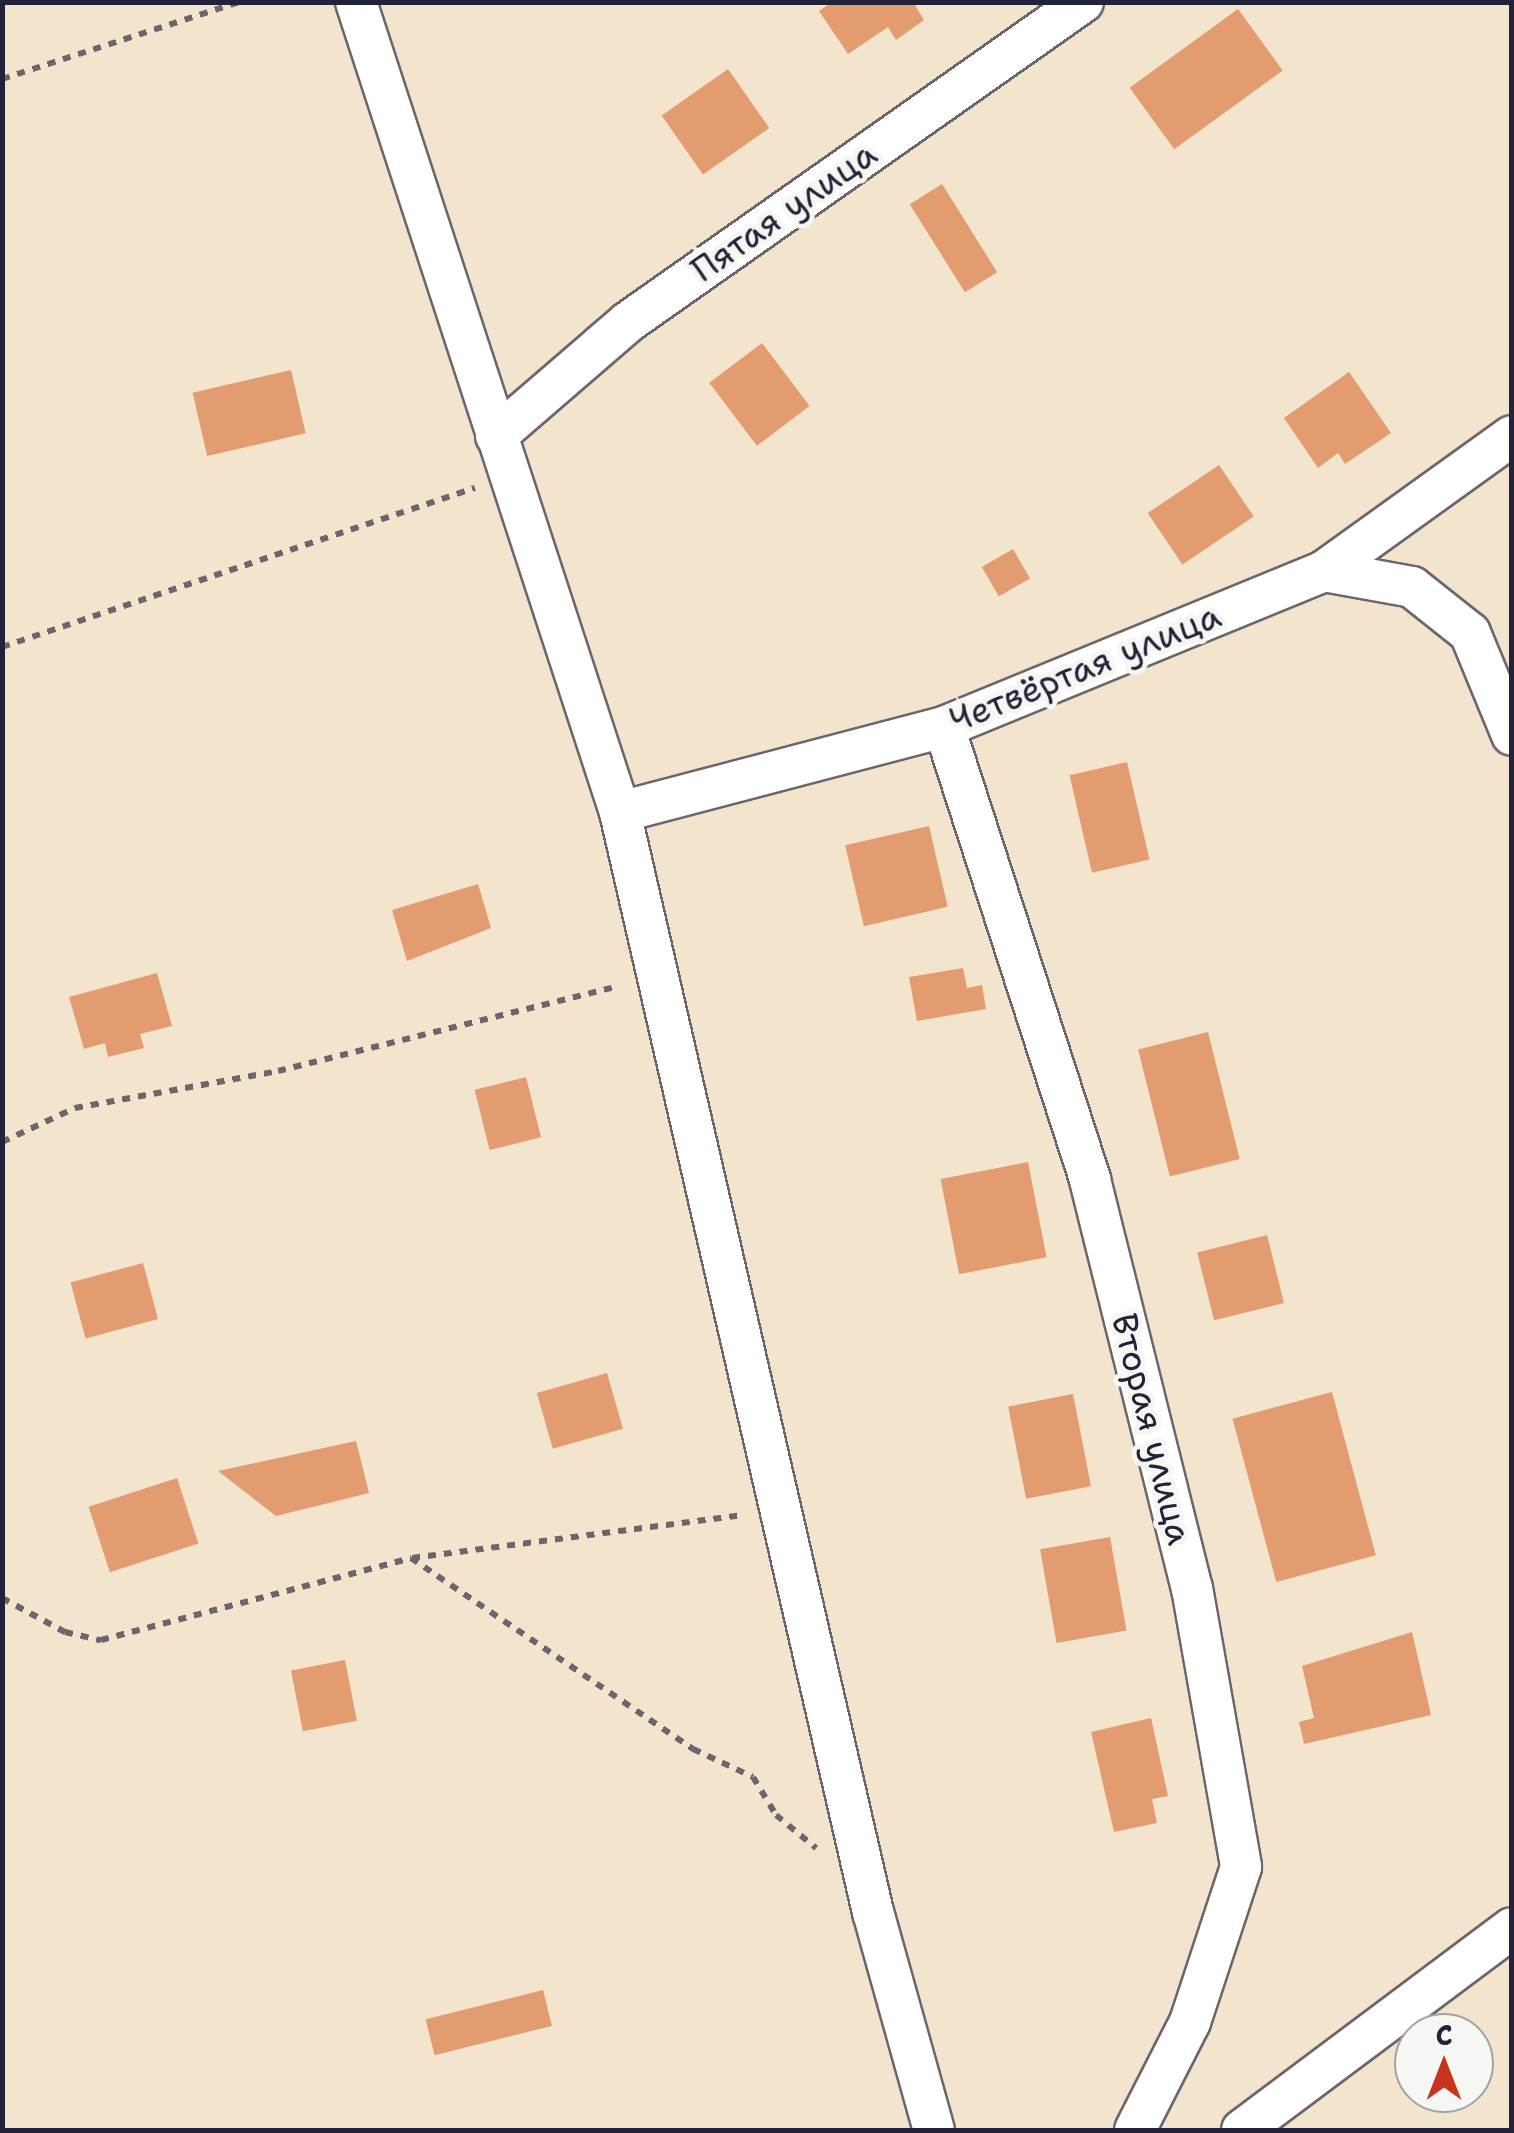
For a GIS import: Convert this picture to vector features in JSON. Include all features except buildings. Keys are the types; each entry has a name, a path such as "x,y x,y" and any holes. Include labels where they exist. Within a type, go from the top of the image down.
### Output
{"street":[{"path":"356,2 620,812 785,1528 934,2130"},
{"name":"Пятая улица","path":"496,436 628,322 1082,2"},
{"name":"Четвёртая улица","path":"620,812 944,727 1324,570 1512,436"},
{"path":"1324,570 1412,587 1470,632 1512,734"},
{"name":"Вторая улица","path":"944,727 1090,1180 1192,1588 1241,1867 1190,2022 1136,2130"},
{"path":"1242,2130 1512,1928"}],"path":[{"path":"2,78 240,2"},
{"path":"2,647 510,477"},
{"path":"2,1142 75,1108 278,1071 608,982 664,1002"},
{"path":"2,1598 65,1632 101,1640 411,1558 680,1516 748,1514 785,1528"},
{"path":"411,1558 693,1750 753,1777 776,1815 823,1854"}]}
